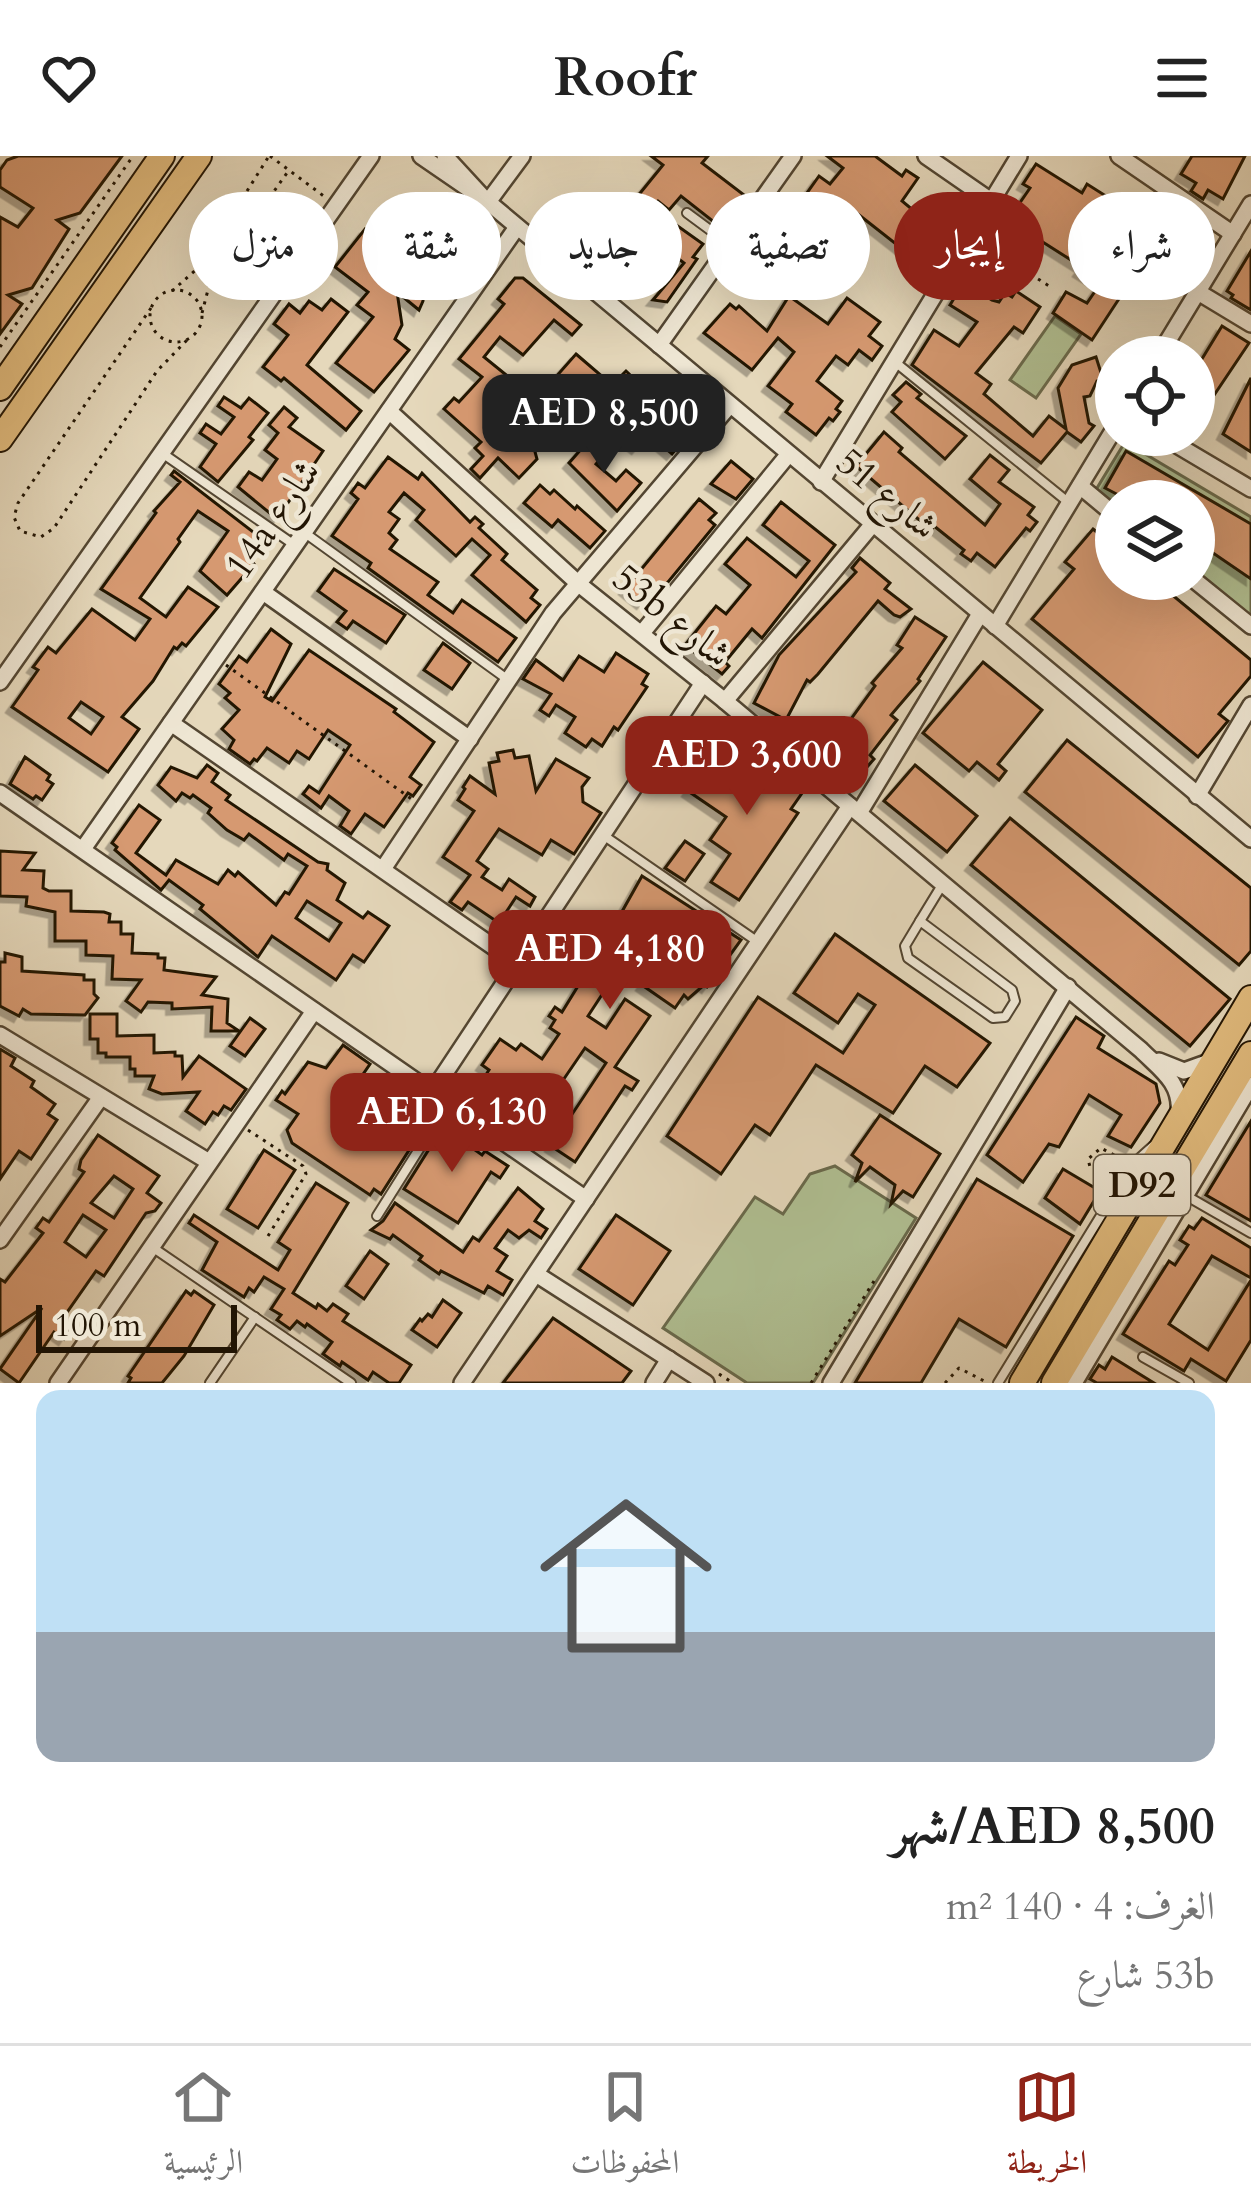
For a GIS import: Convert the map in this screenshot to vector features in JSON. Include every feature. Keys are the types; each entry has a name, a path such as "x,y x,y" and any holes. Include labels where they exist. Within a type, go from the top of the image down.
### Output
{"main road":[{"path":"0,388 162,156"},
{"path":"0,439 197,157"},
{"name":"D92","path":"1022,1383 1251,998"},
{"path":"1241,1086 1251,1033"},
{"name":"D92","path":"1054,1383 1241,1086 1251,1054"}],"street":[{"path":"338,203 371,156"},
{"name":"شارع 51","path":"421,156 473,192"},
{"name":"شارع 51","path":"445,156 479,192"},
{"path":"492,192 521,156"},
{"path":"767,192 793,156"},
{"path":"926,156 978,192"},
{"path":"997,192 1019,156"},
{"path":"1119,156 1233,234"},
{"path":"1215,264 1251,204"},
{"name":"شارع 51","path":"501,214 1251,839"},
{"name":"14a شارع","path":"83,849 517,227"},
{"path":"659,345 706,278"},
{"path":"0,682 269,300"},
{"path":"821,482 932,300"},
{"path":"1171,336 1193,300"},
{"path":"1211,300 1251,324"},
{"path":"383,869 553,613 730,405"},
{"name":"53b شارع","path":"389,411 580,585 1141,1050 1179,1093 1174,1132"},
{"path":"642,633 788,454"},
{"path":"995,626 1098,456"},
{"path":"1195,456 1251,489"},
{"path":"1080,486 1095,498"},
{"path":"725,701 872,525"},
{"path":"263,592 470,739"},
{"path":"1215,597 1251,626"},
{"path":"462,1383 758,942 854,810 980,614"},
{"path":"433,1091 703,683"},
{"path":"1197,796 1251,705"},
{"path":"171,723 518,964"},
{"path":"0,793 586,1199"},
{"path":"831,1383 1068,987"},
{"path":"58,1383 314,1012"},
{"path":"0,1035 209,1162"},
{"name":"53b شارع","path":"1141,1050 1184,1071 1198,1069 1219,1055"},
{"path":"1074,1383 1185,1195 1241,1086"},
{"path":"1,1237 101,1097"},
{"path":"536,1274 706,1383"},
{"path":"654,1383 669,1359"}],"lane":[{"path":"687,213 706,227"},
{"path":"895,362 1069,503"},
{"path":"161,452 300,538 509,680"},
{"path":"602,834 758,942"},
{"path":"920,921 1012,990 1016,1001 1005,1017 994,1018 908,958 905,946 920,921 943,884"},
{"path":"377,1216 449,1102"},
{"path":"998,1383 1132,1165 1174,1132"},
{"path":"1185,1195 1251,1233"},
{"path":"151,1246 351,1383"},
{"path":"210,1383 255,1317"},
{"path":"1143,1357 1190,1383"}],"path":[{"path":"0,347 133,156"},
{"path":"289,170 210,282 201,324 157,370 54,528 41,537 20,531 14,518 19,503 151,308 200,266 270,156 289,170 318,192"},
{"path":"1044,283 1049,286"},
{"path":"172,290 192,296 202,313"},
{"path":"151,308 150,319 158,336 167,341 187,340"},
{"path":"217,658 425,808"},
{"path":"237,1122 305,1169 305,1178 268,1236"},
{"path":"1118,1186 1090,1167 1088,1159 1101,1148 1132,1165"},
{"path":"945,1383 959,1368 988,1383"}],"green space":[{"path":"1055,316 1081,334 1036,398 1010,380"},
{"path":"1116,456 1149,456 1189,480 1102,480"},
{"path":"1215,496 1251,517 1251,620 1215,590"},
{"path":"835,1166 916,1218 813,1383 747,1383 663,1328 755,1197 783,1214 810,1174"}],"building":[{"path":"18,156 122,156 80,213 57,220 69,229 32,288 8,295 22,304 0,334 0,217 18,227 33,208 0,187 0,170"},
{"path":"651,156 708,156 702,163 740,192 706,192 706,216 682,192 641,192 663,165"},
{"path":"827,156 875,156 902,176 906,170 918,178 908,192 894,192 894,242 870,224 870,192 808,192 819,176 830,184 843,168"},
{"path":"1192,156 1245,156 1223,199 1208,190 1192,192 1196,183 1181,174"},
{"path":"1036,164 1080,192 1068,192 1068,258 1044,243 1044,192 1027,192 1030,188 1023,184"},
{"path":"682,229 703,244 682,280"},
{"path":"362,233 362,287 338,269"},
{"path":"1251,251 1251,310 1227,291"},
{"path":"515,278 523,278 525,300 550,300 581,325 572,335 554,320 523,355 500,337 484,357 521,387 504,408 543,443 535,452 537,459 519,478 498,458 480,478 471,469 483,456 475,448 481,442 444,409 454,398 459,402 482,377 459,359 504,304 501,295"},
{"path":"1066,292 1068,300 1118,300 1092,340 1053,313"},
{"path":"362,299 398,300 402,325 395,339 409,350 374,392 336,363 373,317 357,305"},
{"path":"332,300 348,312 307,365 361,411 346,430 284,378 281,381 263,367 288,335 274,324 289,304 300,313 309,301 322,310"},
{"path":"786,300 795,300 828,324 850,300 880,322 869,336 882,346 872,360 859,350 848,365 836,356 817,381 842,401 836,409 840,412 816,435 786,412 792,404 768,386 794,352 778,338 752,370 704,333 730,304 739,306 767,331"},
{"path":"953,300 1030,300 1040,307 1023,333 1014,327 976,373 991,384 984,394 1033,436 1049,416 1066,429 1058,388 1072,365 1095,357 1095,385 1090,396 1084,397 1089,423 1094,426 1081,442 1067,432 1041,463 912,365 934,330 959,346 977,322 950,305"},
{"path":"1222,326 1249,343 1215,394 1215,338"},
{"path":"576,354 612,385 626,371 654,404 691,432 672,454 649,434 637,448 629,442 637,433 612,410 605,417 590,402 579,415 546,388"},
{"path":"1251,378 1251,452 1223,434"},
{"path":"906,382 921,394 917,398 966,436 945,459 892,412 901,402 893,395"},
{"path":"224,397 241,408 249,398 268,413 249,437 253,440 218,482 200,467 216,444 200,433 206,424 221,434 234,417 218,406"},
{"path":"284,407 297,418 289,427 323,451 277,519 238,487 249,472 262,480 277,459 265,450 278,433 269,425"},
{"path":"884,432 902,448 899,452 985,525 1000,504 970,479 990,455 1009,470 999,482 1034,507 1028,515 1037,522 1030,531 1026,528 995,567 977,553 971,561 961,554 964,550 934,526 931,530 856,466"},
{"path":"590,439 606,452 596,464 616,481 626,470 641,483 617,511 569,463"},
{"path":"1123,456 1135,456 1176,480 1110,480"},
{"path":"388,457 418,479 422,473 470,522 475,517 483,524 479,528 507,554 502,560 537,590 531,598 540,605 526,622 472,575 490,555 472,539 456,556 416,520 424,510 404,493 389,512 399,519 389,533 397,540 390,549 438,582 428,595 453,613 462,600 516,638 498,662 368,568 371,563 332,536 358,499 351,493 358,483 365,488"},
{"path":"731,461 753,479 736,499 711,484"},
{"path":"174,471 266,542 227,595 200,571 228,531 198,511 178,539 140,598 166,617 188,587 218,607 186,646 174,647 122,717 139,729 108,772 12,707 48,647 56,653 92,609 135,640 150,619 101,589 154,511 180,482 171,475","holes":["81,702 103,717 91,734 69,718"]},
{"path":"540,485 577,506 605,531 590,548 558,520 552,527 524,503"},
{"path":"699,499 716,513 709,520 715,525 659,593 654,589 642,603 625,589"},
{"path":"781,502 835,545 762,638 752,629 725,662 729,666 722,674 685,645 716,606 726,614 750,585 725,564 747,538 796,577 809,561 763,525"},
{"path":"1215,503 1251,524 1251,579 1215,554"},
{"path":"1093,529 1095,600 1178,600 1251,660 1251,676 1219,714 1228,721 1198,757 1032,619 1074,569 1065,562"},
{"path":"860,558 890,583 885,589 911,609 900,617 878,601 818,674 807,680 786,720 754,703 779,655 856,572 852,568"},
{"path":"334,569 405,615 386,643 353,621 347,629 337,622 346,611 318,591"},
{"path":"915,617 946,637 920,681 891,715 897,720 870,755 874,759 852,784 819,754 838,746 854,727 848,723 875,686 872,683 902,648 897,645"},
{"path":"271,629 291,644 265,697 272,701 309,650 396,709 434,742 410,777 421,785 413,796 408,793 384,827 365,814 351,834 340,826 349,811 329,796 321,808 303,794 309,786 319,793 350,745 328,730 309,759 297,751 289,763 267,748 250,764 229,749 234,740 222,729 239,710 225,698 230,693 219,684 239,656 247,662"},
{"path":"443,643 470,663 452,689 424,670"},
{"path":"616,653 648,674 642,684 647,687 602,746 592,739 586,747 565,733 575,717 556,705 549,716 540,710 551,694 523,679 536,660 563,680 579,656 604,672"},
{"path":"983,662 1042,710 998,764 1006,771 999,780 977,762 969,771 923,733"},
{"path":"1067,740 1251,888 1251,951 1239,965 1025,792"},
{"path":"513,750 515,758 529,756 536,791 556,759 589,778 582,787 583,802 601,813 574,854 551,840 542,855 499,829 477,861 488,869 482,877 502,890 509,879 535,897 530,906 516,897 499,923 468,902 462,910 450,902 470,875 443,857 474,811 458,800 470,776 495,794 489,763 499,761 497,753"},
{"path":"25,757 50,775 47,780 53,784 42,800 10,784"},
{"path":"711,757 749,783 764,761 785,776 790,771 807,786 791,809 798,813 739,900 711,882 730,854 710,840 726,817 688,791"},
{"path":"207,765 218,773 212,782 230,795 226,800 318,862 328,864 327,870 345,883 337,900 363,918 368,912 389,926 364,962 353,955 336,980 272,936 258,957 200,909 203,905 169,880 161,890 115,850 112,843 139,805 160,820 136,853 166,875 176,860 218,884 228,870 235,876 238,872 276,905 285,892 289,894 307,866 288,854 284,860 249,834 244,840 227,830 208,813 211,808 193,795 182,793 176,801 158,785 171,767 197,778","holes":["307,901 341,923 329,941 296,918"]},
{"path":"915,765 977,816 947,852 884,801"},
{"path":"1010,818 1230,999 1190,1046 971,865"},
{"path":"685,841 704,854 685,881 665,868"},
{"path":"0,851 35,853 23,870 44,871 43,888 49,891 71,891 71,911 104,912 110,914 109,922 121,922 121,934 133,934 132,953 158,954 165,958 164,970 216,977 202,995 228,999 227,1023 239,1031 211,1031 212,1007 172,1009 172,1003 148,1002 141,1012 126,1001 141,980 112,979 113,956 86,955 86,941 55,941 55,912 26,906 27,897 0,896"},
{"path":"642,876 741,940 707,987 688,999 684,995 675,1008 642,985 655,966 636,953 611,990 607,987 588,1016 606,1028 625,999 650,1016 615,1067 638,1081 632,1090 625,1086 575,1162 551,1146 606,1063 585,1048 529,1130 505,1114 509,1108 478,1087 489,1070 482,1065 500,1039 516,1050 521,1044 542,1059 559,1034 550,1028 555,1020 549,1016 555,1007 562,1012 586,973 589,965 584,961 591,952 597,956"},
{"path":"835,934 990,1043 957,1087 925,1066 893,1113 816,1065 770,1135 755,1125 721,1174 667,1136 758,997 843,1053 875,1005 858,994 838,1023 794,993"},
{"path":"5,953 22,957 22,971 84,975 84,980 94,980 98,998 85,1015 31,1014 23,1009 19,1016 0,1006 0,962 5,962"},
{"path":"90,1014 117,1014 117,1036 154,1035 154,1053 182,1056 183,1077 199,1056 246,1089 231,1110 224,1106 205,1124 186,1111 199,1092 162,1094 149,1089 154,1076 135,1076 130,1057 98,1053 98,1039 90,1039"},
{"path":"1076,1017 1104,1036 1098,1048 1156,1084 1160,1103 1131,1147 1108,1136 1121,1115 1089,1095 1059,1147 1049,1144 1023,1182 987,1155"},
{"path":"250,1018 265,1029 245,1056 230,1046"},
{"path":"343,1045 370,1064 357,1083 389,1105 397,1094 429,1119 381,1194 374,1189 370,1195 292,1143 287,1130 298,1114 276,1100 308,1062 326,1068"},
{"path":"0,1049 15,1058 11,1066 34,1081 31,1087 55,1104 48,1114 57,1120 31,1159 19,1151 0,1179"},
{"path":"880,1115 940,1154 913,1197 903,1191 891,1204 895,1185 870,1167 855,1182 862,1163 852,1155"},
{"path":"1251,1121 1251,1221 1206,1195"},
{"path":"443,1127 482,1155 485,1151 508,1166 500,1178 491,1172 458,1223 404,1189"},
{"path":"98,1135 159,1176 147,1193 161,1203 146,1213 104,1276 96,1271 61,1321 71,1328 64,1339 54,1332 19,1383 0,1369 42,1308 0,1336 0,1279 5,1282 43,1233 36,1228 43,1218 49,1222 84,1172 79,1169","holes":["114,1176 133,1189 114,1218 91,1203","83,1215 106,1230 86,1257 65,1242"]},
{"path":"264,1150 295,1170 258,1228 227,1209"},
{"path":"1063,1169 1100,1191 1080,1224 1045,1198"},
{"path":"977,1179 1073,1236 1006,1347 959,1319 921,1383 855,1383"},
{"path":"316,1183 348,1203 293,1293 316,1308 318,1304 327,1311 333,1304 348,1314 343,1321 411,1365 399,1383 389,1383 373,1372 368,1380 342,1362 340,1366 323,1354 332,1342 307,1324 297,1321 290,1329 277,1320 281,1315 271,1309 284,1289 264,1277 244,1297 202,1270 217,1242 189,1223 194,1215 278,1270 290,1250 278,1242"},
{"path":"518,1188 543,1209 535,1221 547,1229 541,1238 529,1230 519,1238 508,1230 495,1248 507,1256 497,1271 512,1280 503,1295 488,1286 484,1293 439,1274 393,1235 390,1239 371,1230 395,1203 463,1252 473,1237 479,1241"},
{"path":"616,1215 670,1251 633,1305 579,1269"},
{"path":"1202,1218 1251,1248 1251,1278 1212,1256 1169,1324 1208,1350 1251,1280 1251,1340 1226,1381 1191,1359 1184,1371 1123,1334 1169,1261 1175,1265 1188,1245 1180,1240 1189,1226 1194,1229"},
{"path":"370,1251 388,1264 364,1299 346,1286"},
{"path":"186,1291 214,1305 184,1356 162,1383 128,1383 128,1376"},
{"path":"443,1300 461,1313 437,1347 412,1330 420,1319 428,1314 432,1317"},
{"path":"553,1318 631,1371 622,1383 503,1383"},
{"path":"1112,1357 1154,1383 1090,1379"}]}
